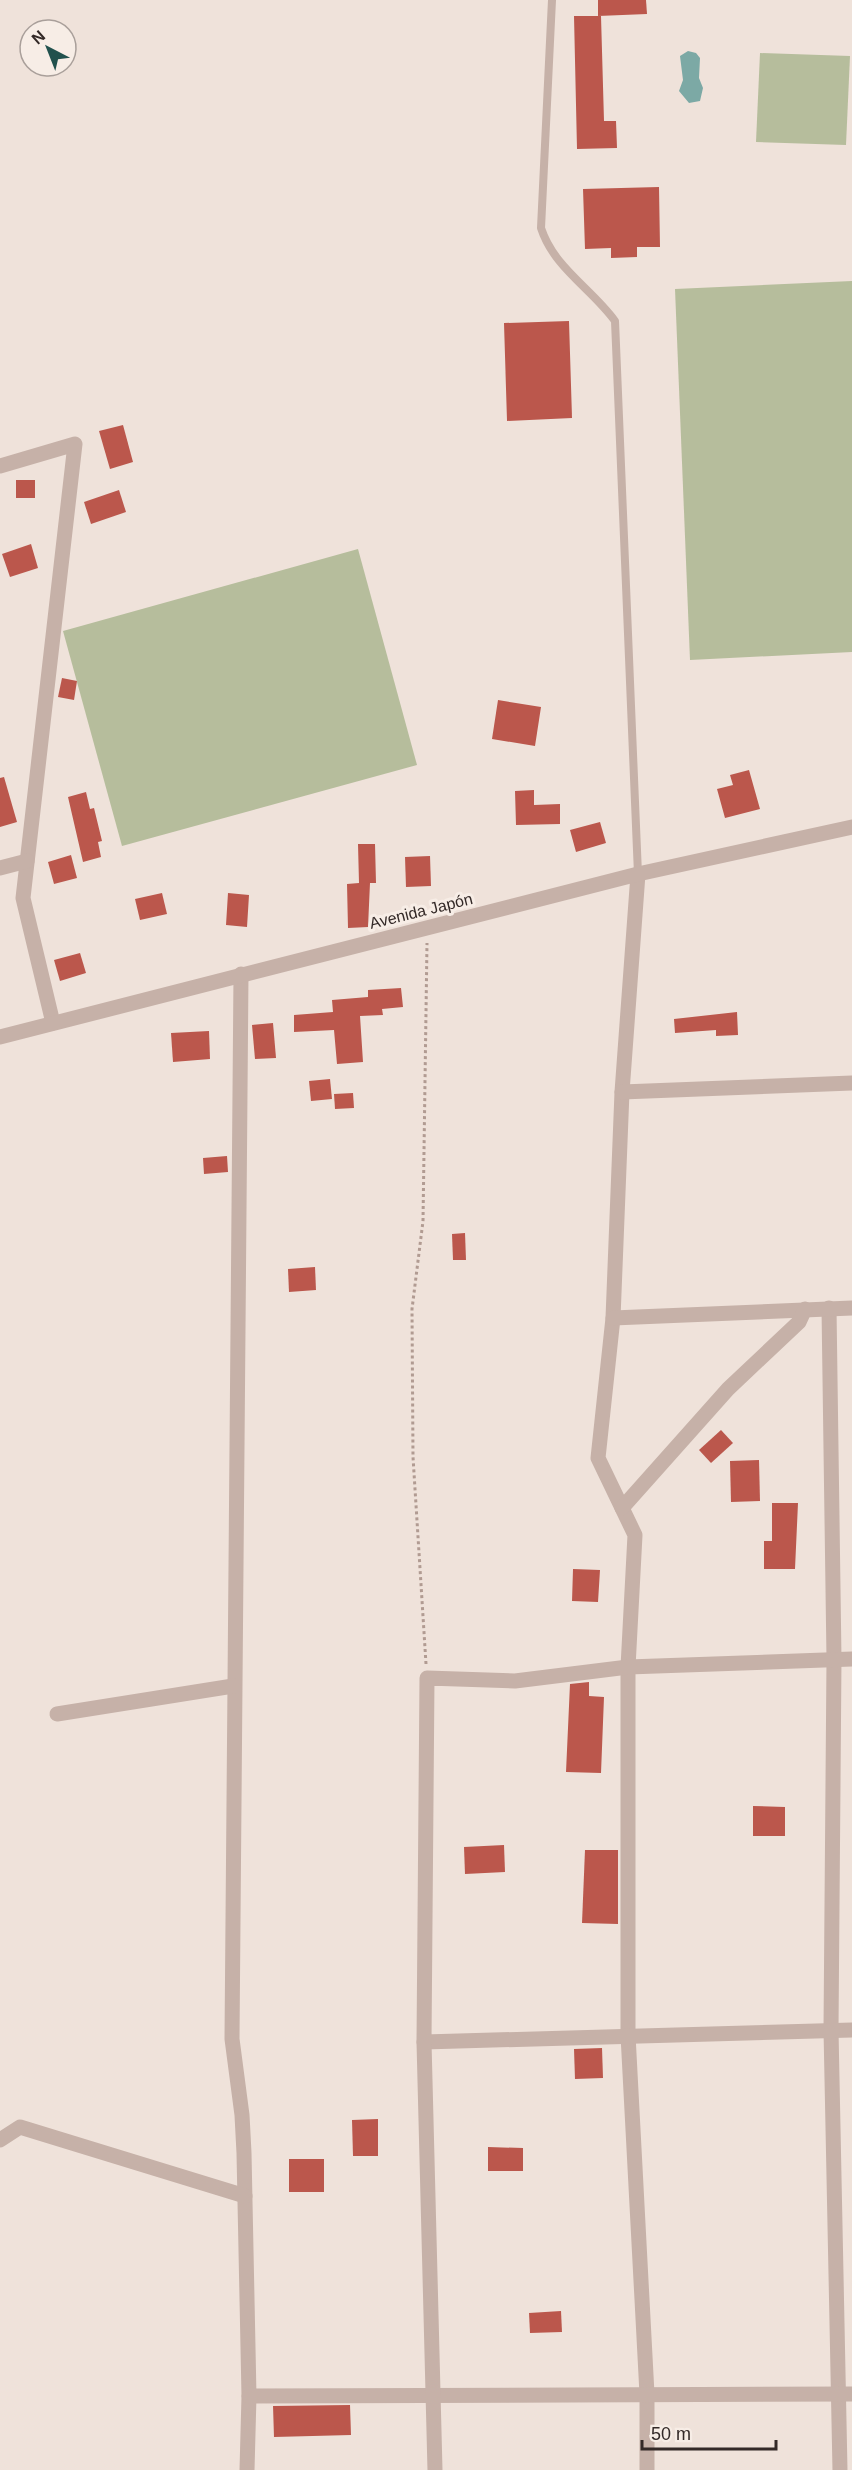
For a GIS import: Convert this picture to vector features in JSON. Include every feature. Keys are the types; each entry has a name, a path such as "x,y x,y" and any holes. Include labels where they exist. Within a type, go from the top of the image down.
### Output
{"street":[{"path":"0,466 75,444 23,898 53,1023"},
{"name":"Avenida Japón","path":"0,1037 638,874 852,826"},
{"path":"0,868 27,861"},
{"path":"638,874 622,1092 613,1318 598,1458 635,1535 628,1667 628,2035 647,2394 646,2470"},
{"path":"241,974 233,1686 232,2039 242,2115 245,2196 249,2396 247,2470"},
{"path":"622,1092 852,1083"},
{"path":"829,1308 834,1659 831,2030 846,2394 840,2470"},
{"path":"613,1318 852,1308"},
{"path":"622,1508 728,1389 799,1322 806,1309"},
{"path":"435,2470 424,2042 427,1678 515,1681 628,1667 852,1659"},
{"path":"57,1714 233,1686"},
{"path":"424,2042 852,2030"},
{"path":"0,2140 20,2127 245,2196"},
{"path":"249,2396 846,2394"}],"lane":[{"path":"552,0 541,228 547,244 559,262 604,306 615,321 638,874"}],"path":[{"path":"427,928 423,1221 412,1320 414,1468 427,1678"}],"green space":[{"path":"760,53 850,56 846,145 756,142"},
{"path":"852,281 852,652 690,660 675,289"},
{"path":"358,549 417,765 122,846 63,631"}],"water":[{"path":"688,51 696,53 700,58 699,78 703,88 700,101 689,103 679,91 683,80 680,56"}],"building":[{"path":"598,0 646,0 647,14 598,16"},
{"path":"574,16 601,16 604,121 616,121 617,148 577,149"},
{"path":"659,187 660,247 637,247 637,257 611,258 611,248 585,249 583,189"},
{"path":"569,321 572,418 507,421 504,323"},
{"path":"123,425 133,462 110,469 99,431"},
{"path":"16,480 35,480 35,498 16,498"},
{"path":"119,490 126,512 91,524 84,502"},
{"path":"31,544 38,568 10,577 2,554"},
{"path":"62,678 77,681 74,700 58,697"},
{"path":"498,700 541,707 535,746 492,739"},
{"path":"749,770 760,809 725,818 717,789 733,785 730,775"},
{"path":"4,777 17,822 0,827 0,778"},
{"path":"534,790 534,805 560,804 560,824 516,825 515,791"},
{"path":"86,792 90,809 94,808 102,841 98,842 101,857 83,862 68,797"},
{"path":"600,822 606,843 576,852 570,830"},
{"path":"358,844 375,844 376,883 370,883 368,927 348,928 347,884 359,883"},
{"path":"71,855 77,878 54,884 48,862"},
{"path":"430,856 431,886 406,887 405,857"},
{"path":"162,893 167,914 140,920 135,899"},
{"path":"228,893 249,895 247,927 226,925"},
{"path":"80,953 86,973 60,981 54,960"},
{"path":"401,988 403,1007 382,1009 383,1015 360,1016 363,1062 337,1064 334,1030 294,1032 294,1015 333,1012 332,1000 368,997 368,990"},
{"path":"737,1012 738,1035 716,1036 716,1030 675,1033 674,1019"},
{"path":"273,1023 276,1058 255,1059 252,1025"},
{"path":"209,1031 210,1059 173,1062 171,1033"},
{"path":"330,1079 332,1099 311,1101 309,1081"},
{"path":"353,1093 354,1108 335,1109 334,1094"},
{"path":"227,1156 228,1172 204,1174 203,1158"},
{"path":"465,1233 466,1260 453,1260 452,1234"},
{"path":"315,1267 316,1290 289,1292 288,1269"},
{"path":"721,1430 733,1443 711,1463 699,1450"},
{"path":"759,1460 760,1501 731,1502 730,1461"},
{"path":"772,1503 798,1503 795,1569 764,1569 764,1541 772,1541"},
{"path":"573,1569 600,1570 598,1602 572,1601"},
{"path":"589,1682 589,1696 604,1697 601,1773 566,1772 570,1684"},
{"path":"753,1806 785,1807 785,1836 753,1836"},
{"path":"504,1845 505,1872 465,1874 464,1847"},
{"path":"585,1850 618,1850 618,1924 582,1923"},
{"path":"602,2048 603,2078 575,2079 574,2049"},
{"path":"378,2119 378,2156 353,2156 352,2120"},
{"path":"488,2147 523,2148 523,2171 488,2171"},
{"path":"289,2159 324,2159 324,2192 289,2192"},
{"path":"561,2311 562,2332 530,2333 529,2313"},
{"path":"350,2405 351,2435 274,2437 273,2406"}]}
